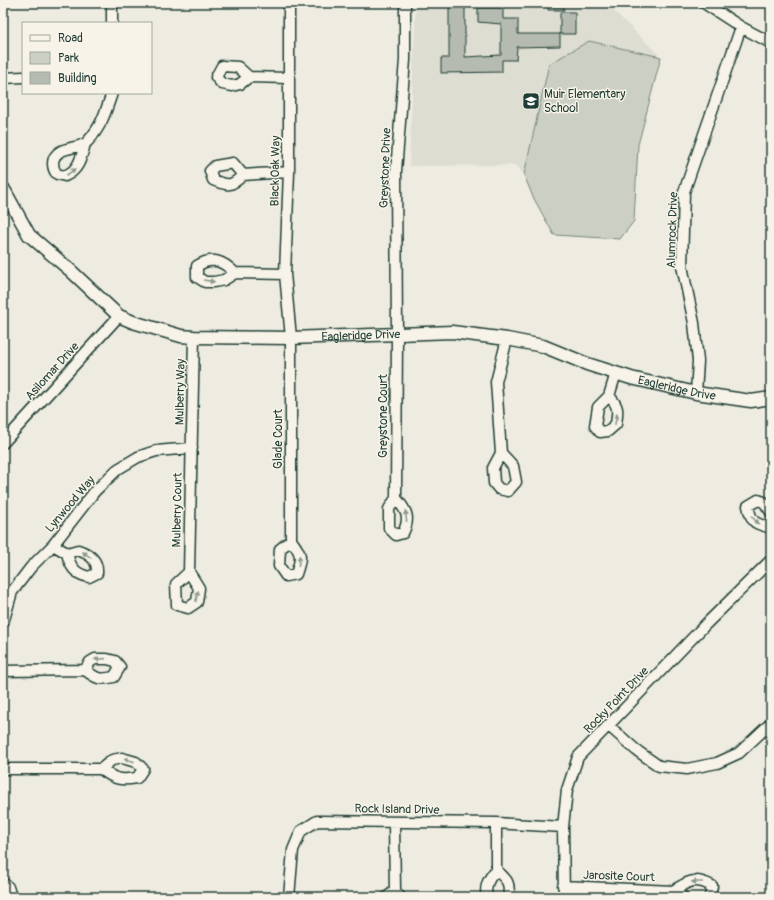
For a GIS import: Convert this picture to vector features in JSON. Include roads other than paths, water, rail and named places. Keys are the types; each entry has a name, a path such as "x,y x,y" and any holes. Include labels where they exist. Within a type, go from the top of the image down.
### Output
{"street":[{"path":"112,3 112,22"},
{"name":"Black Oak Way","path":"289,3 289,172 285,274 291,338"},
{"name":"Greystone Drive","path":"397,334 396,171 405,60 405,3"},
{"path":"704,3 741,27 771,43"},
{"name":"Alumrock Drive","path":"696,393 698,361 694,322 682,266 684,192 741,27"},
{"path":"3,78 22,77"},
{"path":"249,77 288,78"},
{"path":"84,144 102,123 112,94"},
{"path":"242,174 289,172"},
{"name":"Eagleridge Drive","path":"3,188 29,235 70,270 119,316 132,322 181,336 291,338 452,332 507,339 543,346 587,364 616,373 696,393 751,401 771,398"},
{"path":"234,273 285,274"},
{"name":"Asilomar Drive","path":"3,443 119,316"},
{"name":"Greystone Court","path":"396,498 397,334"},
{"name":"Mulberry Way","path":"192,448 194,337"},
{"name":"Glade Court","path":"290,540 291,338"},
{"path":"501,453 496,382 507,339"},
{"path":"609,396 616,373"},
{"name":"Lynwood Way","path":"3,623 12,592 31,567 53,544 95,491 118,469 138,457 156,451 192,448"},
{"name":"Mulberry Court","path":"189,572 192,448"},
{"path":"771,512 764,502 758,500 748,506 750,515 757,524 771,527"},
{"path":"53,544 67,553"},
{"name":"Rocky Point Drive","path":"564,897 563,827 567,790 578,757 706,624 771,560"},
{"path":"3,671 85,670"},
{"path":"609,726 636,750 658,766 687,769 717,763 739,753 769,730"},
{"path":"3,769 101,769"},
{"name":"Rock Island Drive","path":"289,897 293,850 301,831 317,821 496,823 563,827"},
{"path":"394,822 394,895"},
{"path":"487,897 486,892 488,880 496,870 496,823"},
{"path":"496,870 508,880 510,889 508,897"},
{"path":"673,891 686,882 701,880 712,886 710,897"},
{"path":"3,883 8,887 11,897"},
{"name":"Jarosite Court","path":"563,886 673,891 683,897"}],"place":[{"name":"Muir Elementary School","path":"531,101"}]}
